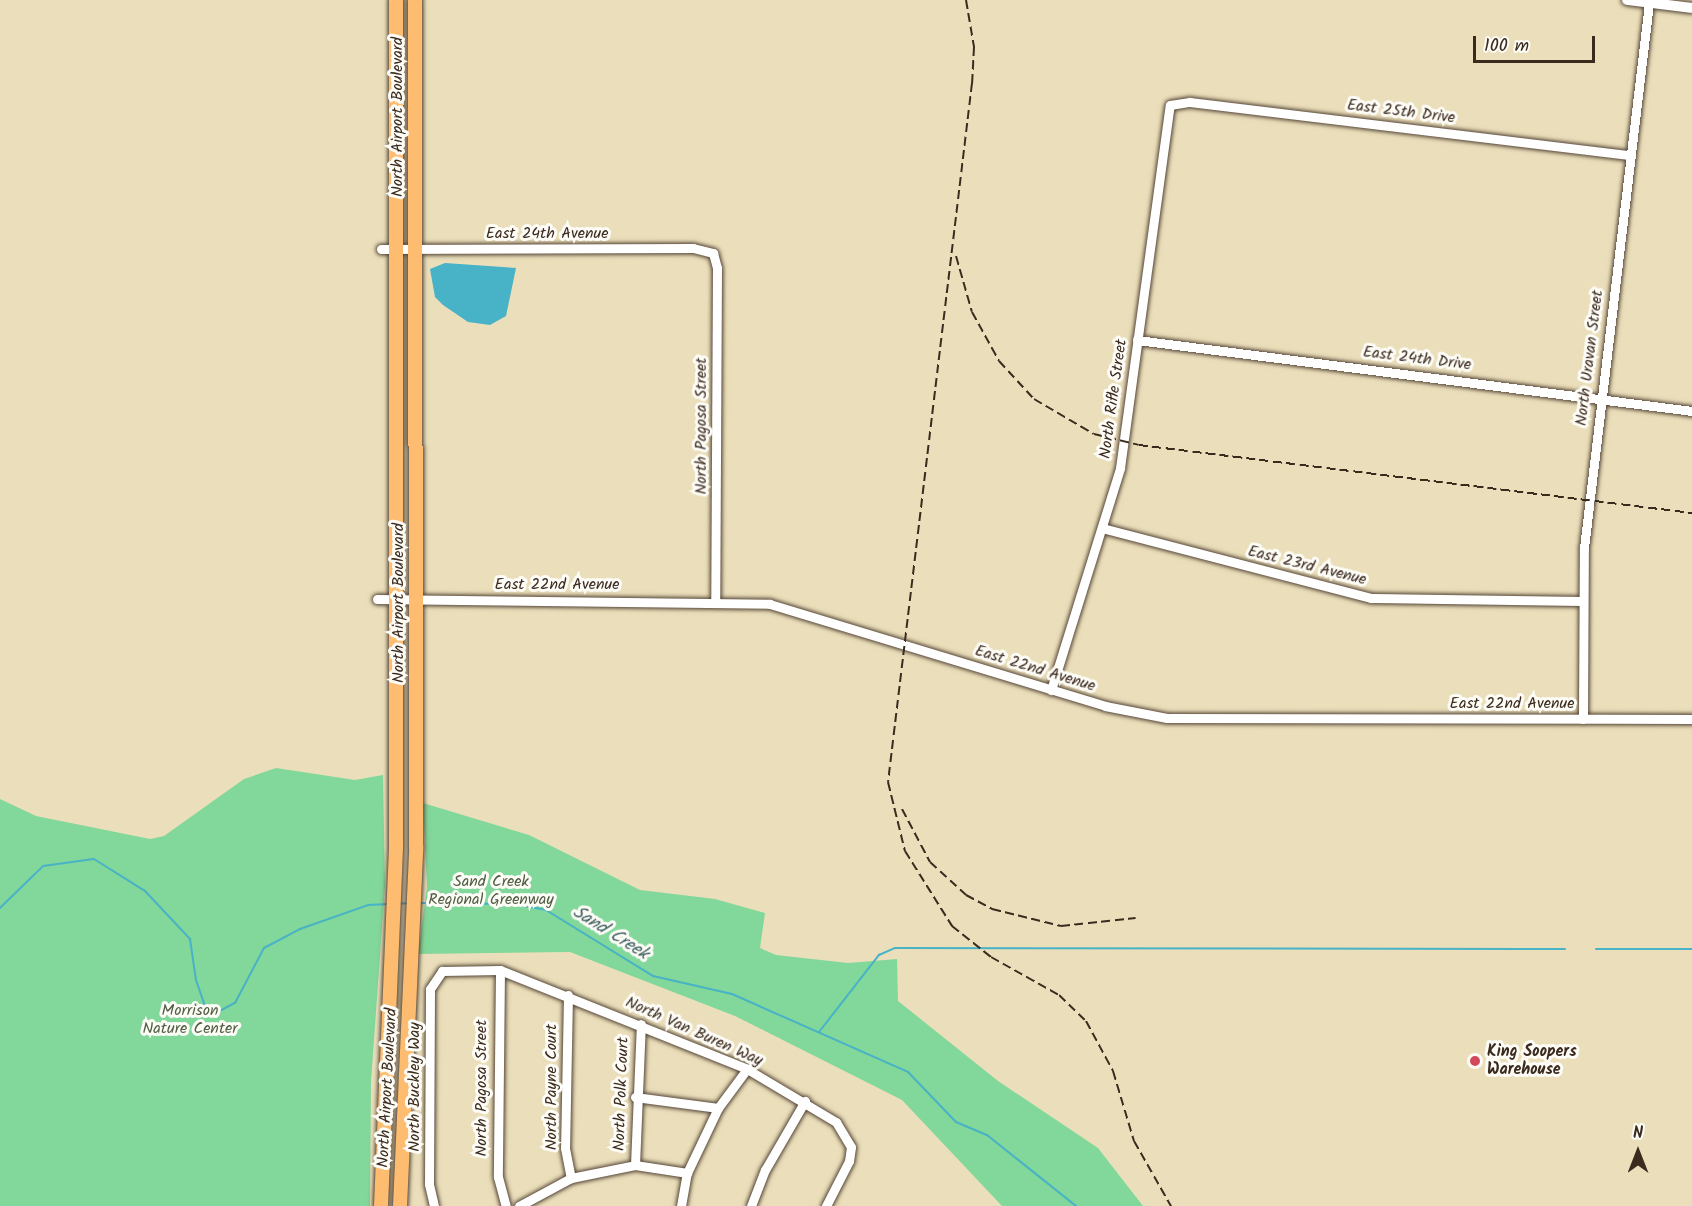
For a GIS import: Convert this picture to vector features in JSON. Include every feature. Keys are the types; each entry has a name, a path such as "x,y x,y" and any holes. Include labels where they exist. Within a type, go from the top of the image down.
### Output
{"main road":[{"name":"North Airport Boulevard","path":"381,1206 396,847 396,0"},
{"name":"North Airport Boulevard","path":"400,1206 416,847 415,0"}],"street":[{"path":"1627,0 1692,8"},
{"name":"North Uravan Street","path":"1583,719 1582,601 1600,397 1648,3"},
{"name":"East 25th Drive","path":"1170,105 1190,102 1629,155"},
{"name":"North Rifle Street","path":"1051,690 1102,528 1125,442 1170,105"},
{"name":"East 24th Avenue","path":"381,249 693,248 712,253"},
{"name":"North Pagosa Street","path":"712,253 717,268 715,600"},
{"name":"East 24th Drive","path":"1137,340 1600,397 1692,411"},
{"name":"East 23rd Avenue","path":"1102,528 1371,598 1582,601"},
{"name":"East 22nd Avenue","path":"377,599 715,600 783,607 1051,690 1167,718 1692,719"},
{"name":"North Pagosa Street","path":"500,970 498,1177 506,1206"},
{"name":"North Van Buren Way","path":"442,971 500,970 641,1024 747,1069 805,1101 836,1122 851,1146 826,1206"},
{"name":"North Buckley Way","path":"434,1206 429,1184 430,989 442,971"},
{"name":"North Payne Court","path":"568,995 566,1148 571,1178"},
{"name":"North Polk Court","path":"635,1166 635,1097 641,1024"},
{"path":"681,1206 687,1173 718,1108 747,1069"},
{"path":"635,1097 718,1108"},
{"path":"751,1206 765,1170 805,1101"},
{"path":"519,1206 571,1178 635,1166 687,1173"}],"green space":[{"name":"Morrison Nature Center","path":"276,768 355,780 383,775 385,885 371,1082 370,1206 0,1206 0,799 36,816 150,839 164,836 244,779"},
{"name":"Sand Creek Regional Greenway","path":"423,803 529,835 640,890 715,899 765,913 760,948 776,955 848,963 897,959 898,1001 998,1081 1098,1148 1143,1206 1002,1206 902,1100 735,1016 570,952 418,954 427,887"}],"water":[{"path":"445,263 516,268 506,316 490,325 468,322 443,305 435,297 430,269"}],"waterway":[{"name":"Sand Creek","path":"0,908 43,866 94,859 145,891 190,939 196,980 207,1012 214,1014 235,1003 264,948 300,929 368,905 389,904"},
{"name":"Sand Creek","path":"397,904 410,903"},
{"name":"Sand Creek","path":"418,903 513,904 546,910 653,976 732,994 908,1072 956,1122 987,1135 1076,1206"},
{"path":"819,1032 879,955 895,948 1565,949"},
{"path":"1596,949 1692,949"}],"railway":[{"path":"966,0 974,47 972,83 888,782 905,851 952,926 991,957 1059,995 1086,1021 1113,1071 1134,1141 1171,1206"},
{"path":"956,256 972,312 999,361 1034,399 1094,434 1139,445 1692,513"},
{"path":"902,809 930,862 966,895 992,909 1061,926 1136,918"}],"place":[{"name":"King Soopers Warehouse","path":"1475,1061"}]}
